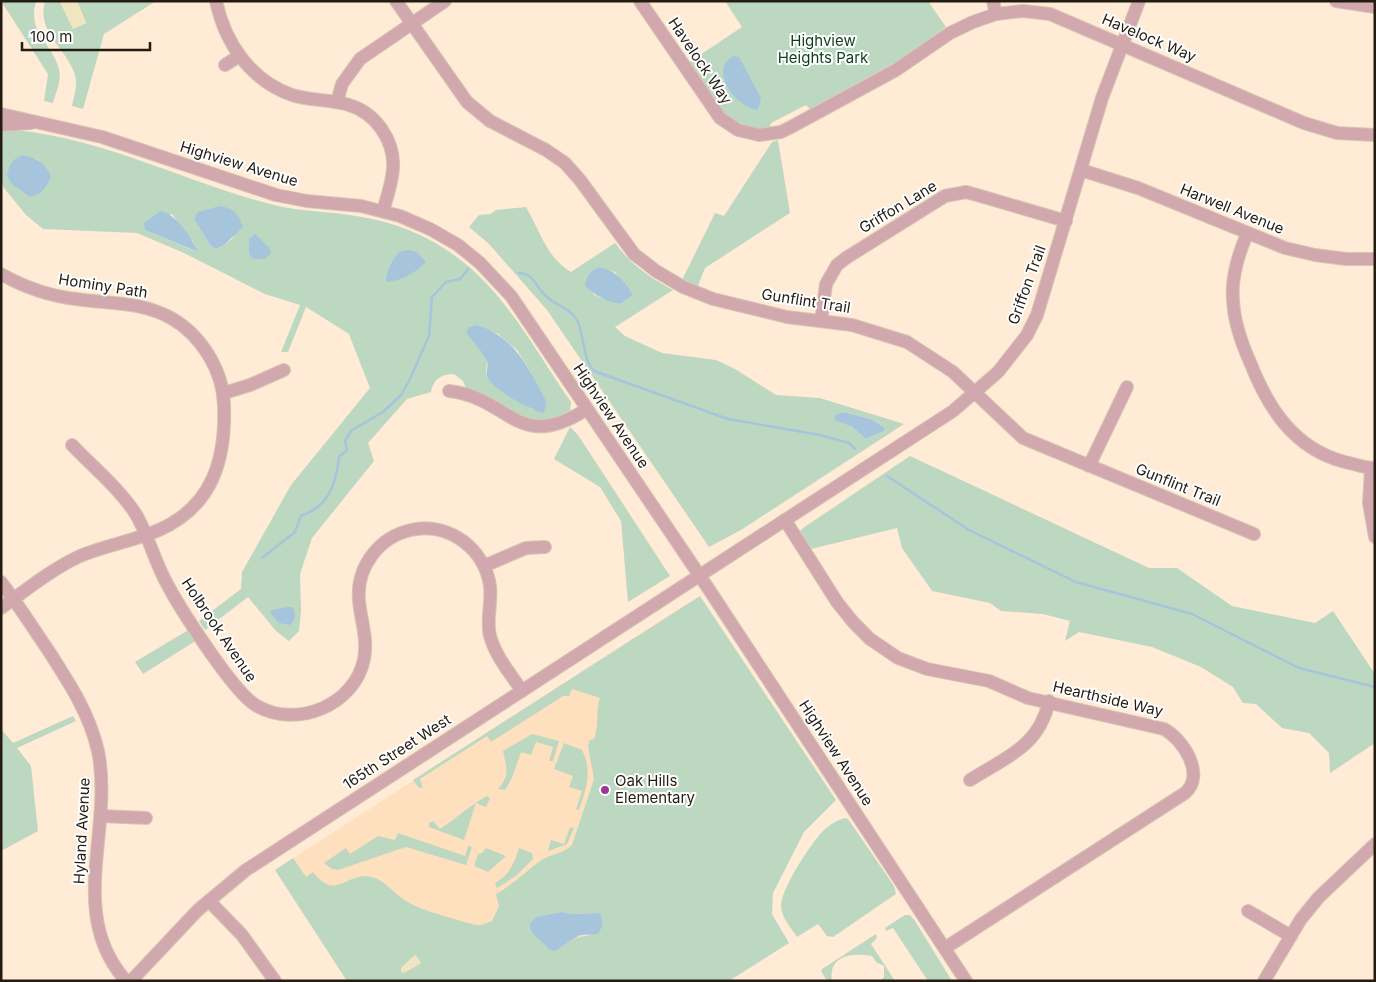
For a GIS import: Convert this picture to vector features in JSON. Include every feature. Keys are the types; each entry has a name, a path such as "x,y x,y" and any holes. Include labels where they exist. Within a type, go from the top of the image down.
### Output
{"street":[{"path":"216,1 224,31 239,56 257,75 279,89 304,98 349,105 367,114 382,129 388,142 393,168 383,210"},
{"name":"Gunflint Trail","path":"396,1 467,102 490,121 546,150 565,163 580,180 634,254 648,266 683,287 713,299 787,317 871,329 907,342 937,360 976,393 1023,438 1254,534"},
{"path":"337,102 342,84 350,70 360,59 445,1"},
{"name":"Havelock Way","path":"640,1 720,118 738,130 759,135 781,132 791,127 896,70 950,33 973,22 995,8 1050,14 1304,123 1337,132 1375,135"},
{"name":"Griffon Trail","path":"699,575 952,411 976,393 998,372 1027,335 1045,294 1081,170 1122,44 1139,1"},
{"path":"1336,1 1375,7"},
{"path":"225,66 239,56"},
{"name":"Highview Avenue","path":"1,114 102,137 276,195 383,210 437,232 458,245 486,268 511,296 699,575 966,981"},
{"name":"Highview Avenue","path":"1,125 41,122"},
{"name":"Harwell Avenue","path":"1081,170 1138,188 1247,234 1315,256 1346,259 1375,258"},
{"name":"Griffon Lane","path":"821,321 826,284 837,265 945,196 966,192 1066,221"},
{"path":"1247,234 1239,254 1234,277 1234,312 1241,342 1266,399 1286,426 1314,449 1336,460 1373,468 1369,503 1375,536"},
{"name":"Hominy Path","path":"1,274 28,287 51,294 75,299 125,302 158,311 173,319 189,331 205,350 217,372 224,394 223,451 213,477 201,497 183,515 146,535 82,556 1,608"},
{"path":"224,394 250,386 284,370"},
{"path":"1089,466 1127,387"},
{"path":"449,391 476,396 516,422 536,427 566,422 587,409"},
{"name":"Holbrook Avenue","path":"72,445 129,506 146,535 174,595 232,682 256,706 284,715 302,715 326,707 344,694 355,681 363,662 366,645 359,604 359,585 365,568 374,552 391,537 415,529 438,529 460,538 470,546 484,566 490,585 489,634 500,659 522,690"},
{"name":"Hearthside Way","path":"785,520 837,602 863,633 884,649 912,664 927,669 989,681 1028,698 1048,701 1164,729 1174,735 1191,761 1194,770 1193,783 1185,793 945,948"},
{"path":"484,566 526,548 545,547"},
{"name":"165th Street West","path":"131,981 209,901 266,856 699,575"},
{"name":"Hyland Avenue","path":"1,582 77,695 91,726 102,776 95,894 96,918 102,943 109,959 126,981"},
{"path":"970,780 1031,740 1040,728 1048,701"},
{"path":"101,816 146,818"},
{"path":"1264,981 1290,936 1319,897 1375,844"},
{"path":"209,901 242,935 274,981"},
{"path":"1248,911 1290,936"}],"shaded area":[{"name":"Oak Hills Elementary","path":"688,603 819,800 541,981 347,981 275,870"}],"green space":[{"path":"1,1 36,1 34,12 37,30 56,60 60,73 53,103 44,101 48,74"},
{"path":"45,1 62,1 61,3 73,29 86,23 77,1 156,1 104,34 83,109 72,106 76,87 75,75 71,65 48,31 43,12"},
{"name":"Highview Heights Park","path":"725,1 928,1 946,27 905,57 810,109 806,105 771,123 769,129 754,129 741,125 720,109 688,63 742,27"},
{"path":"1,129 37,133 106,149 206,184 274,205 346,214 395,225 431,241 454,255 489,286 519,323 571,402 570,413 551,422 524,421 466,388 463,381 454,374 439,378 432,387 431,392 407,399 368,443 374,461 312,538 300,574 301,611 299,631 289,641 276,631 248,597 205,630 199,621 241,589 242,572 291,485 370,388 349,334 306,307 288,352 281,352 300,305 265,294 184,253 137,233 43,229 26,215 4,188 1,180","holes":["23,155 39,160 22,191 16,187","172,214 193,242 197,252 145,230","194,219 234,237 216,249 210,245","476,325 498,334 517,350 532,374 533,410 490,381 486,373 487,361"]},
{"path":"778,140 790,213 705,268 697,288 682,280 715,213 724,216 772,142"},
{"path":"526,207 550,252 571,272 615,243 627,258 641,270 673,290 615,327 625,336 662,353 716,360 735,369 776,395 820,398 904,424 741,530 709,547 547,310 489,244 469,227 479,215 491,214 496,210","holes":["600,267 615,272 632,296 621,304 593,294","843,412 871,419 884,427 884,431 866,439 852,427 836,420 835,416"]},
{"path":"570,427 578,435 670,576 628,602 621,521 600,487 554,459"},
{"path":"910,456 1149,568 1177,568 1232,606 1315,623 1333,611 1375,674 1375,743 1330,773 1329,753 1309,733 1282,728 1256,704 1243,703 1233,687 1201,667 1152,647 1079,632 1065,641 1070,621 1043,614 1001,611 990,603 932,591 902,548 897,528 811,549 800,531 803,528"},
{"name":"Oak Hills Elementary","path":"700,596 836,800 804,832 773,893 772,914 789,943 729,981 347,981 275,870 293,858 306,877 313,872 321,881 329,885 342,884 363,876 372,877 381,881 406,901 421,908 475,925 492,921 499,906 496,894 540,861 572,845 594,779 588,746 596,733 600,698 572,689 569,696 563,696 491,742 487,736 420,779 423,788 418,787 413,780","holes":["562,912 572,914 599,913 588,936 582,936 558,948 548,949 542,941 537,917","415,955 421,963 404,973 401,971 401,968"]},
{"path":"190,629 197,640 143,674 135,662"},
{"path":"73,716 76,721 17,748 31,766 38,831 1,851 1,729 13,743"},
{"path":"532,734 559,741 553,761 549,761 553,747 536,742 531,755 521,752 512,778 505,790 498,789 505,779 507,771 503,751"},
{"path":"564,743 582,750 587,765 586,787 579,810 576,809 582,791 569,787 573,776 554,769"},
{"path":"487,796 490,798 486,807 476,803 464,840 429,827 429,823 433,821 440,829 475,803"},
{"path":"845,818 848,819 894,886 896,894 833,937 827,936 818,924 797,937 787,923 781,907 786,889 805,854 819,835 832,824"},
{"path":"570,827 574,828 567,844 548,851 551,840 564,844"},
{"path":"398,833 465,856 468,846 472,847 466,865 406,847 338,870 332,869 324,863 346,848 350,854 378,836 395,840"},
{"path":"486,848 506,856 488,872 474,866 478,854 482,853"},
{"path":"519,848 532,853 533,859 516,876 497,888 495,883 508,872"},
{"path":"905,915 910,915 915,921 952,981 928,981 893,928 886,931 885,928"},
{"path":"876,934 877,938 871,944 895,981 880,981 884,977 884,966 876,962 872,956 850,955 838,960 832,972 832,981 827,981 821,971 822,969"}],"sand":[{"path":"77,1 86,23 73,29 60,2"},
{"path":"416,955 421,963 402,973 401,968"}],"water":[{"path":"734,56 739,57 761,98 758,110 741,103 728,87 724,78 723,70 726,62"},
{"path":"23,155 40,162 51,176 44,190 30,197 12,184 7,176 12,163 16,158"},
{"path":"220,206 229,208 235,213 243,227 224,245 216,249 210,245 194,219 198,212"},
{"path":"161,211 178,222 198,252 145,230 144,223"},
{"path":"255,234 271,250 270,255 264,259 253,259 249,253 249,239"},
{"path":"409,250 417,252 426,262 408,276 386,282 388,270 396,255 399,252"},
{"path":"600,267 620,277 633,295 621,304 606,300 589,290 585,286 588,276"},
{"path":"476,325 500,337 510,345 526,364 545,399 546,407 543,413 514,400 499,390 489,380 486,358 466,332 469,327"},
{"path":"843,412 871,419 884,427 884,431 866,439 852,427 835,420 835,415"},
{"path":"292,607 295,612 295,619 290,625 279,623 270,613 272,610"},
{"path":"562,912 572,914 599,913 602,923 598,934 580,935 555,951 548,949 534,934 530,923 536,917"}],"waterway":[{"path":"262,558 295,532 301,516 311,512 325,500 336,476 339,457 347,450 345,441 352,430 383,412 401,395 429,336 432,297 446,282 460,279 468,269"},
{"path":"519,273 529,276 547,297 574,316 580,326 587,360 594,371 728,419 820,435 849,443 855,449"},
{"path":"887,476 969,530 1076,582 1192,614 1299,668 1375,687"}],"place":[{"name":"Oak Hills Elementary","path":"605,790"}]}
